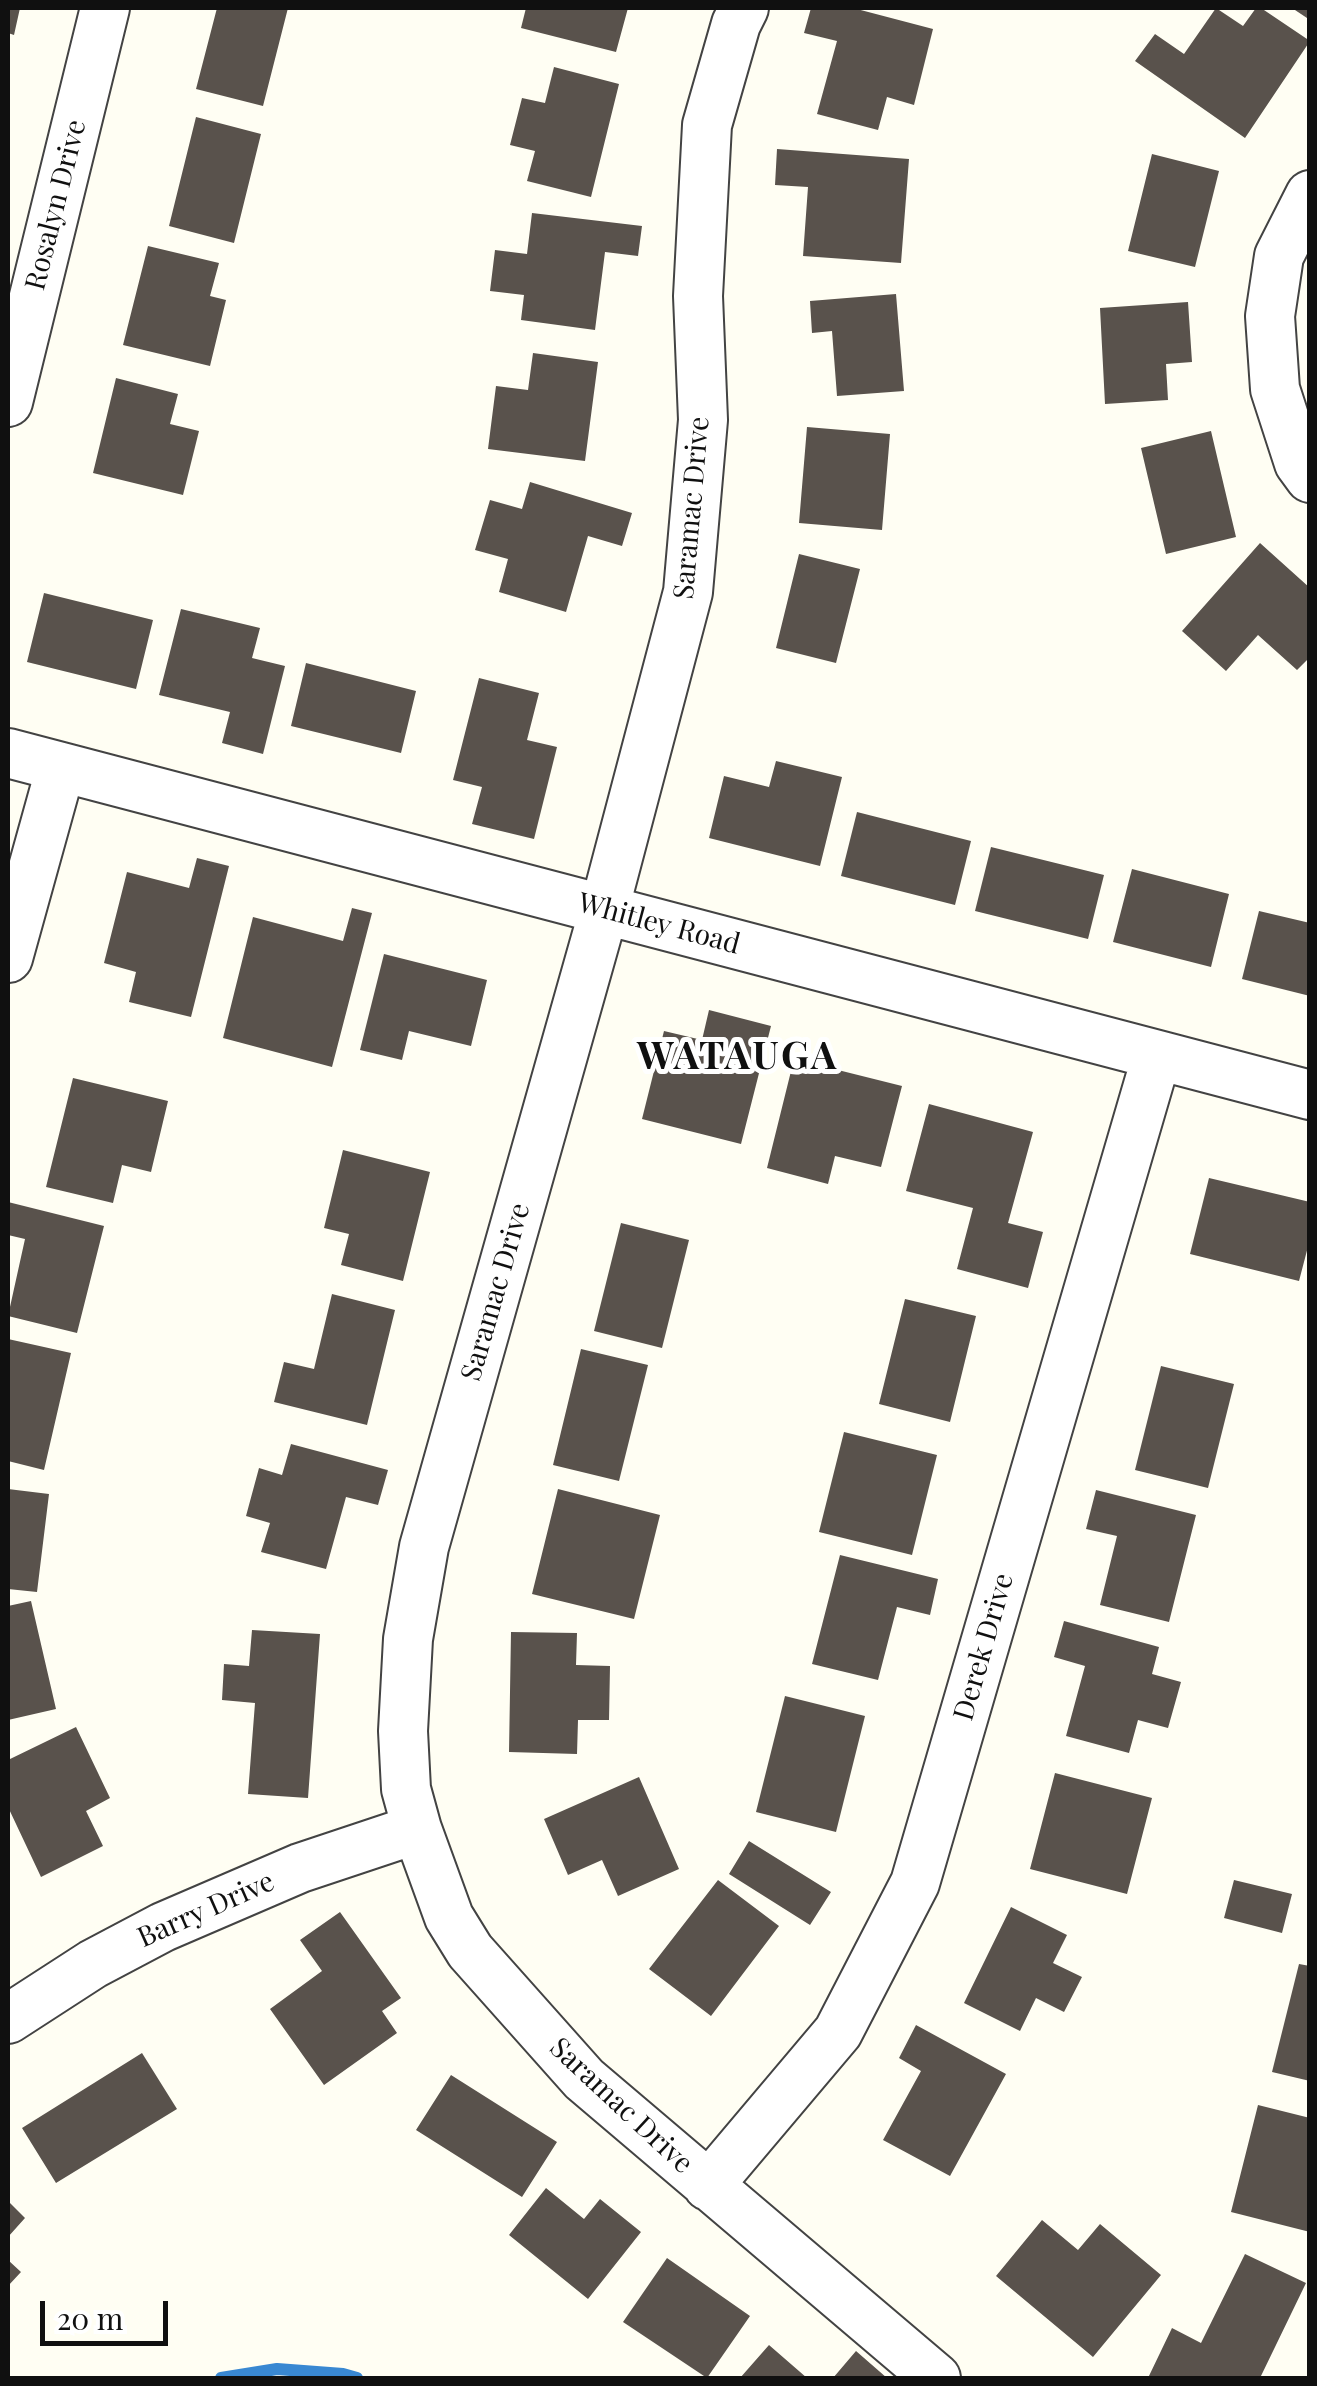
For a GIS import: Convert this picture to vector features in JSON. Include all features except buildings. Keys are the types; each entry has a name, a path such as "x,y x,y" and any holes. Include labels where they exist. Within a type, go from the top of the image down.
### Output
{"street":[{"name":"Rosalyn Drive","path":"8,402 105,8"},
{"name":"Saramac Drive","path":"744,8 707,125 698,296 703,420 688,592 604,910 424,1547 408,1639 403,1731 406,1789 449,1917 470,1951 584,2078 936,2378"},
{"path":"1310,195 1279,256 1270,316 1275,389 1300,462 1310,478"},
{"name":"Whitley Road","path":"8,753 1310,1096"},
{"path":"8,958 61,767"},
{"name":"Derek Drive","path":"708,2186 838,2032 916,1883 1158,1056"},
{"name":"Barry Drive","path":"10,2011 93,1964 240,1892 416,1828"}],"waterway":[{"path":"221,2378 277,2369 357,2378"}],"district":[{"name":"WATAUGA","path":"738,1057"}]}
